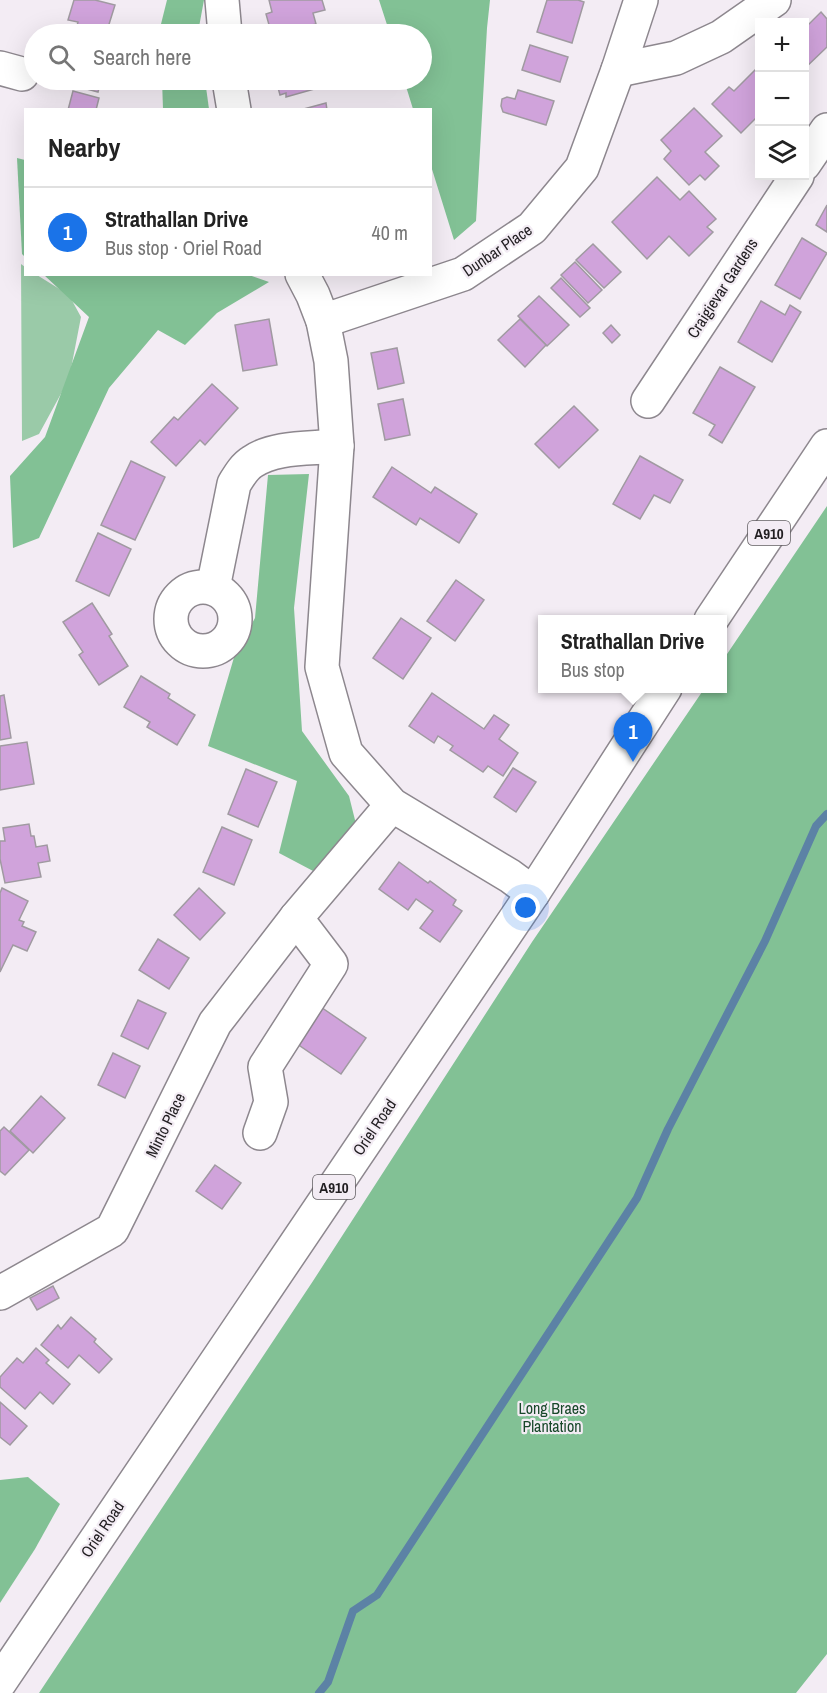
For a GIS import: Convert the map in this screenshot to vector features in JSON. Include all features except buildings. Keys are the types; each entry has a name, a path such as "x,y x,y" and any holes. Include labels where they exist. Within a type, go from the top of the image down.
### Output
{"street":[{"path":"222,0 224,24"},
{"name":"Dunbar Place","path":"322,321 463,274 532,228 582,168 641,0"},
{"path":"618,70 676,58 722,37 774,0"},
{"path":"231,90 234,108"},
{"path":"809,157 827,130"},
{"name":"Craigievar Gardens","path":"648,401 794,180"},
{"path":"303,276 322,321 331,361 337,446 322,667 346,753 392,805 510,876 533,893"},
{"path":"213,588 234,484 241,472 251,462 268,454 337,446"},
{"name":"A910","path":"714,615 827,446"},
{"name":"Oriel Road","path":"0,1682 533,893 662,693"},
{"name":"Minto Place","path":"0,1293 112,1230 215,1023 296,918 392,805"},
{"path":"260,1133 271,1102 266,1067 331,964 296,918"}],"green space":[{"path":"167,0 204,0 200,24 161,24"},
{"path":"379,0 490,0 476,221 454,240 432,169 432,108 413,108 407,90 432,90 432,24 387,24"},
{"path":"162,90 206,90 209,108 163,108"},
{"path":"17,158 24,160 24,256 22,254"},
{"path":"21,264 24,266 24,276 39,276 69,295 81,317 69,379 39,434 22,441"},
{"path":"45,276 252,276 269,282 217,313 185,345 158,330 109,388 39,538 13,548 10,476 45,437 89,317"},
{"path":"309,474 294,608 302,731 349,796 356,824 315,872 279,853 297,781 208,746 235,654 255,618 268,475"},
{"name":"Long Braes Plantation","path":"827,506 827,1654 796,1693 39,1693 313,1281 532,942 701,693 727,693 727,654"},
{"path":"28,1477 60,1504 35,1549 0,1603 0,1480"}],"waterway":[{"path":"319,1693 328,1682 353,1611 377,1595 637,1198 668,1129 765,941 816,826 827,814"}],"place":[{"name":"Strathallan Drive","path":"633,762"}]}
